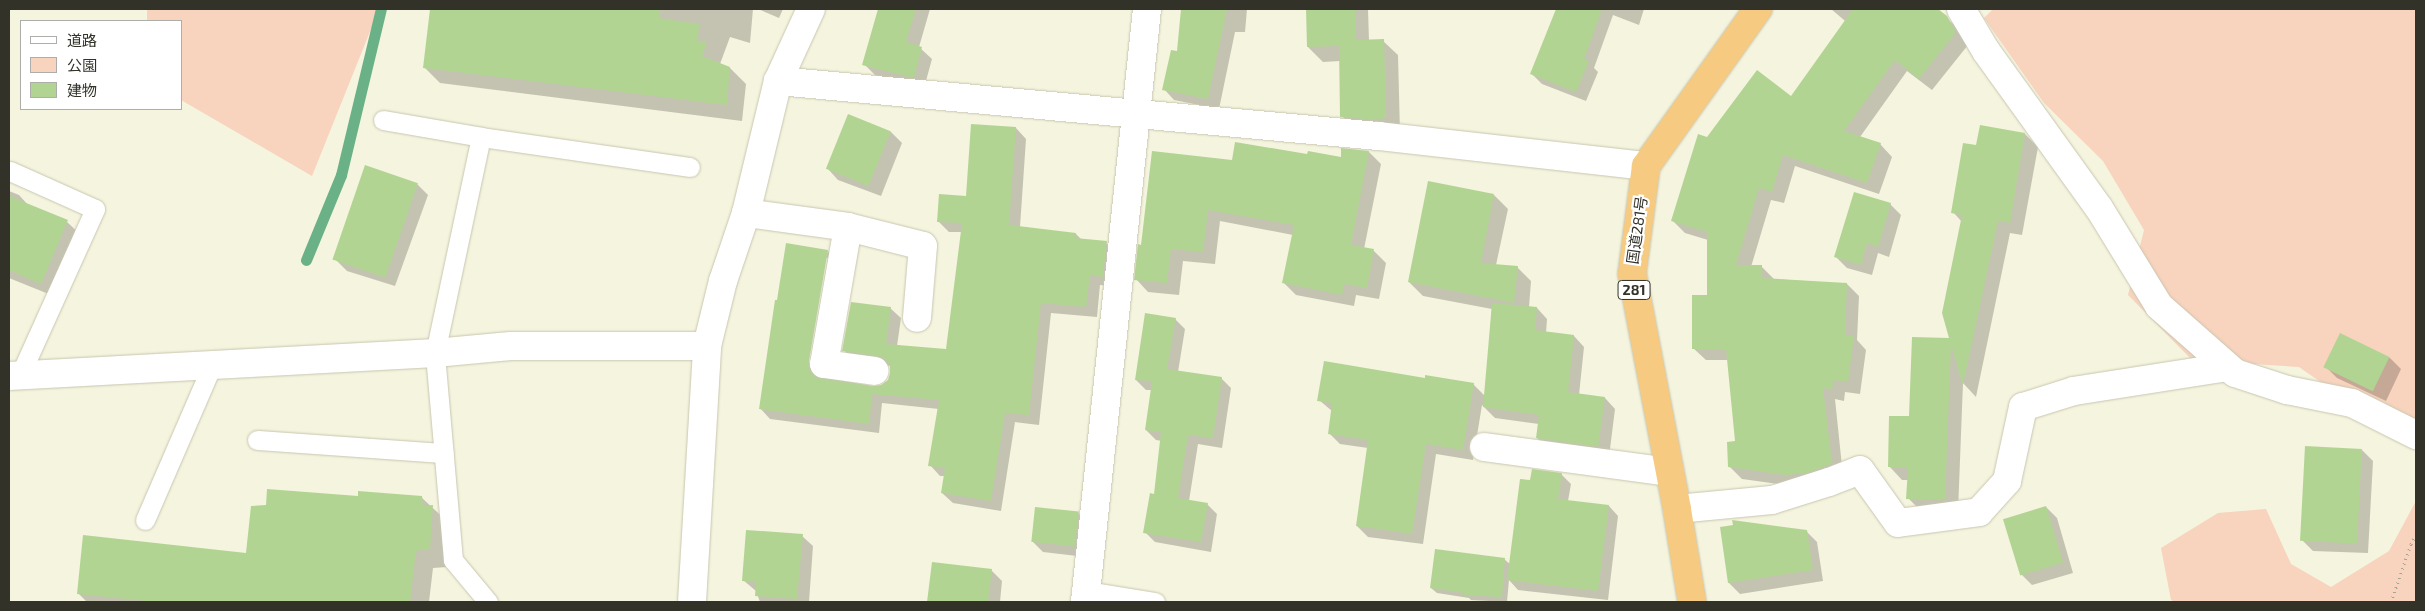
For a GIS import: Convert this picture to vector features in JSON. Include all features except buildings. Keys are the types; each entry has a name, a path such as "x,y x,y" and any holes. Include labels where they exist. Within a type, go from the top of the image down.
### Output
{"highway":[{"name":"国道281号","path":"1692,602 1677,509 1632,274 1646,166 1758,9"}],"street":[{"path":"692,602 707,346 723,281 746,214 778,81 811,9"},
{"path":"1086,597 1148,9"},
{"path":"1961,9 1986,51 2099,208 2159,306 2235,373 2287,390 2352,403 2416,434"},
{"path":"778,81 1378,136 1646,166"},
{"path":"746,214 848,227 923,246 917,318"},
{"path":"848,227 824,364 875,372"},
{"path":"15,375 435,353 511,346 707,346"},
{"path":"1677,509 1772,500 1860,470 1898,523 1979,512 2007,482 2023,407 2074,391 2227,367"},
{"path":"1484,447 1669,472"}],"lane":[{"path":"383,120 481,137 690,167"},
{"path":"481,137 435,353 453,560 488,602"},
{"path":"10,171 95,210 15,375"},
{"path":"145,520 212,365"},
{"path":"257,440 444,453"},
{"path":"1086,597 1155,602"}],"path":[{"path":"2391,602 2411,544 2416,535"}],"green space":[{"path":"147,9 379,9 312,176 182,101 182,20 147,20"},
{"path":"1993,9 2416,9 2416,435 2398,436 2299,367 2192,360 2128,295 2144,230 2103,161 2044,103 1984,18"},
{"path":"2416,501 2416,602 2176,602 2171,600 2161,548 2218,513 2266,509 2291,564 2331,587 2389,551"}],"waterway":[{"path":"306,260 341,175 381,9"}]}
